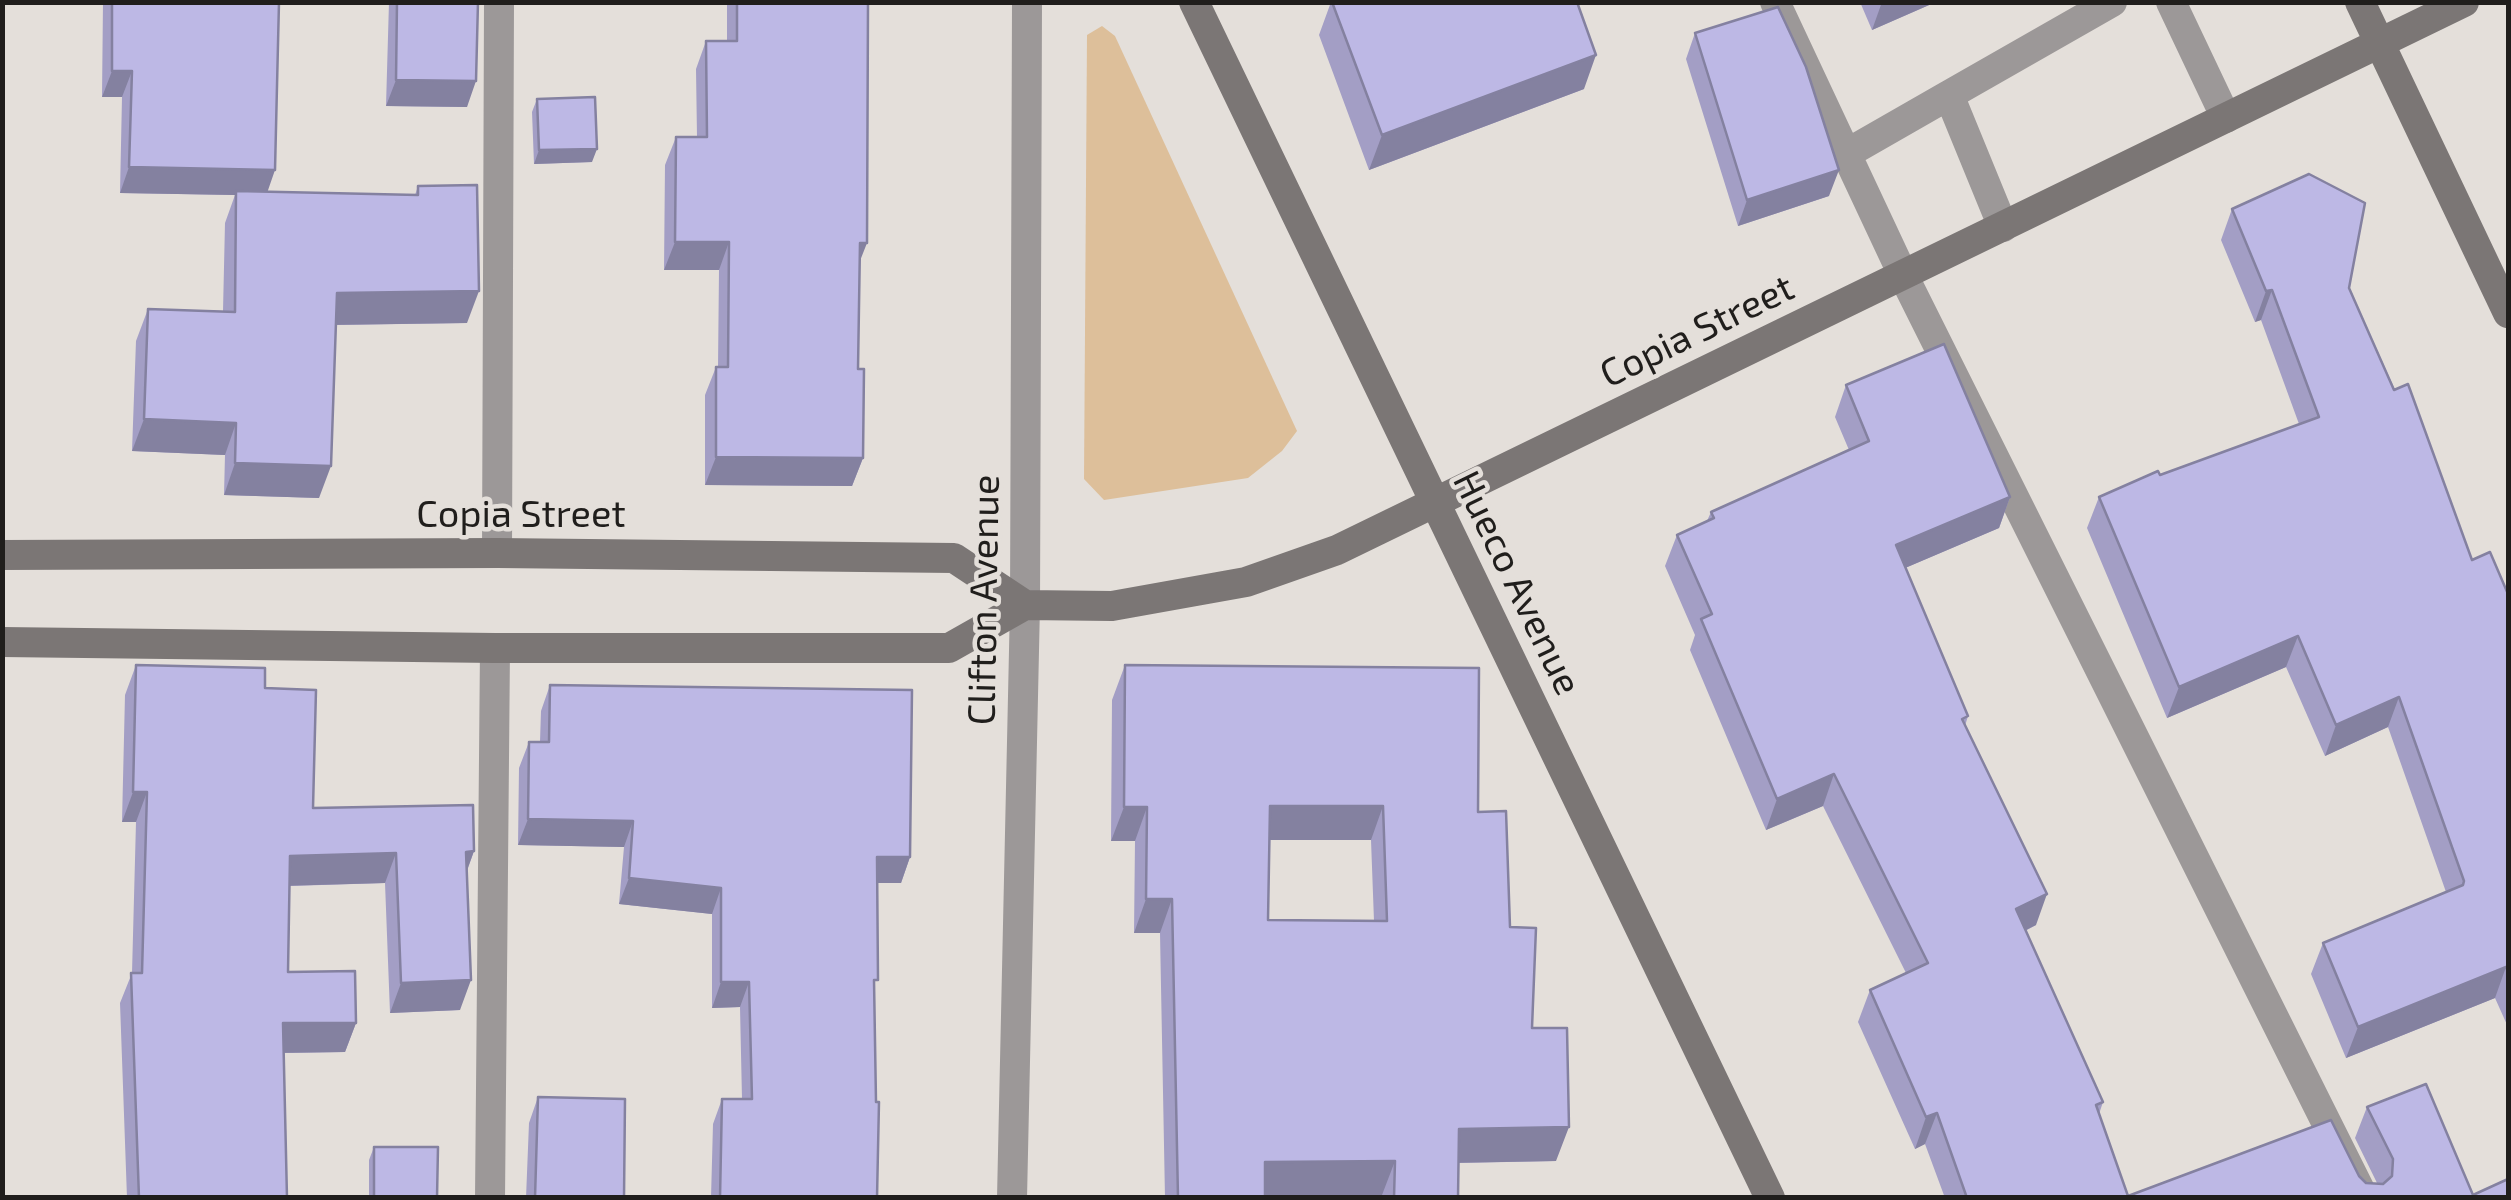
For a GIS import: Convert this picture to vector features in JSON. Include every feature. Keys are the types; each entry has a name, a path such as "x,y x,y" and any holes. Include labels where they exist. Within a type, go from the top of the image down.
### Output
{"main road":[{"name":"Hueco Avenue","path":"1194,2 1770,1198"},
{"path":"2360,2 2508,314"},
{"name":"Copia Street","path":"2,555 497,553 954,558 1025,605 1112,606 1246,582 1337,550 2464,2"},
{"path":"2,642 949,648 1025,605"}],"street":[{"path":"497,553 498,2"},
{"name":"Clifton Avenue","path":"1012,1198 1025,605 1027,2"},
{"path":"1775,2 1904,275 2364,1198"},
{"path":"1846,154 2112,2"},
{"path":"2171,2 2226,118"},
{"path":"1949,95 2003,226"},
{"path":"490,1198 495,648"}],"shaded area":[{"path":"1102,26 1115,36 1297,431 1282,451 1248,478 1104,500 1084,479 1087,35"}],"building":[{"path":"112,2 279,2 275,170 129,167 132,71 112,71"},
{"path":"397,2 478,2 476,81 396,80"},
{"path":"737,2 868,2 867,243 860,243 858,369 864,369 863,458 716,457 716,367 728,367 729,242 675,242 676,137 707,137 706,41 737,41"},
{"path":"1332,2 1577,2 1596,55 1382,135"},
{"path":"1778,7 1806,67 1839,170 1747,200 1695,33"},
{"path":"595,97 597,149 539,150 537,99"},
{"path":"2309,174 2365,203 2349,288 2394,390 2408,384 2472,560 2490,552 2508,594 2508,972 2506,967 2358,1027 2323,943 2463,885 2464,881 2399,697 2336,725 2298,636 2179,687 2099,497 2158,471 2160,475 2319,417 2272,290 2266,291 2232,209"},
{"path":"477,185 479,291 337,293 331,466 235,463 236,423 144,419 148,309 235,312 236,191 418,195 418,186"},
{"path":"1944,344 2010,497 1896,545 1968,716 1962,719 2047,894 2016,909 2103,1102 2096,1105 2128,1196 2331,1120 2359,1176 2366,1183 2383,1184 2392,1176 2393,1159 2367,1107 2426,1084 2473,1195 2508,1179 2508,1198 1967,1198 1937,1113 1926,1117 1870,990 1928,963 1834,774 1777,799 1701,619 1712,614 1677,535 1714,518 1711,512 1869,441 1846,385"},
{"path":"136,665 265,668 265,688 316,690 313,808 473,805 474,851 466,852 471,980 401,983 396,853 290,856 288,972 355,971 356,1023 283,1023 287,1198 139,1198 131,973 142,973 147,792 133,792"},
{"path":"1125,665 1479,668 1478,812 1506,811 1510,927 1536,928 1532,1028 1567,1028 1569,1127 1459,1129 1458,1198 1394,1198 1395,1161 1265,1162 1265,1198 1178,1198 1172,899 1146,899 1147,807 1124,807","holes":["1270,806 1383,806 1387,921 1268,920"]},
{"path":"550,685 912,690 910,857 877,857 878,980 874,980 879,1102 877,1198 720,1198 722,1099 752,1099 749,982 721,982 721,888 629,878 633,821 528,819 529,742 549,742"},
{"path":"538,1097 625,1099 624,1198 535,1198"},
{"path":"374,1147 438,1147 437,1198 374,1198"}]}
